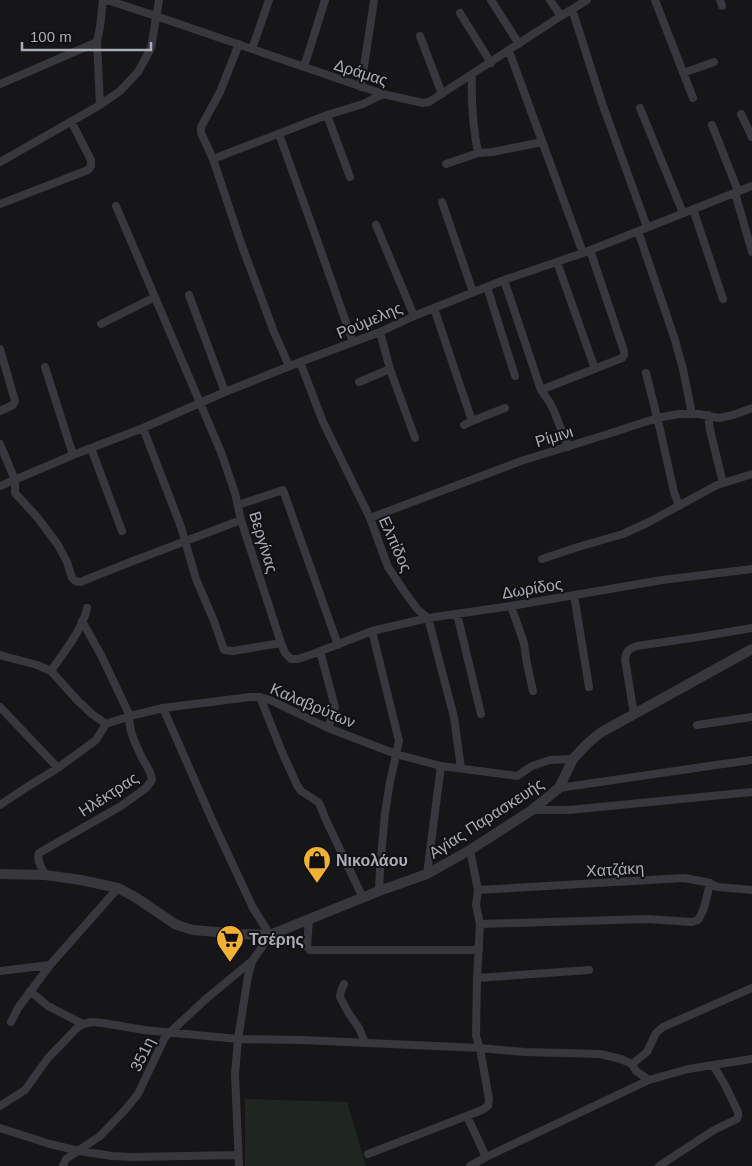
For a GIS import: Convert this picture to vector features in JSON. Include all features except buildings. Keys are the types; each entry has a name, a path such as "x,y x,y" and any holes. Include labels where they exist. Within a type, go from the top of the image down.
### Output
{"street":[{"path":"100,105 97,42 103,0"},
{"name":"Δράμας","path":"107,0 383,94 424,103 442,94 587,0"},
{"path":"0,162 100,105 120,91 145,62 151,48 160,0"},
{"path":"252,49 269,0"},
{"path":"304,67 325,0"},
{"path":"361,86 374,0"},
{"path":"491,0 519,44"},
{"path":"550,0 561,16"},
{"path":"655,0 693,98"},
{"path":"572,9 602,103 647,227"},
{"path":"460,13 491,63"},
{"path":"420,36 442,94"},
{"path":"0,84 97,42"},
{"path":"239,44 220,92 201,127 201,133 212,158 274,332 290,366"},
{"path":"509,51 542,142 624,351 622,358 541,390"},
{"path":"683,73 714,62"},
{"path":"472,75 473,123 478,153"},
{"path":"212,158 327,115 363,104 383,94"},
{"path":"640,108 684,213"},
{"path":"740,114 752,137"},
{"path":"327,115 350,177"},
{"path":"0,204 88,170 91,166 91,160 71,121"},
{"path":"712,125 736,192 752,252"},
{"path":"278,134 312,223 353,342"},
{"path":"446,164 478,153 493,152 542,142"},
{"name":"Ρούμελης","path":"0,486 143,428 225,392 380,332 473,292 586,252 752,186"},
{"path":"442,202 473,292"},
{"name":"Βεργίνας","path":"116,206 221,452 241,520 285,653 291,659 298,659 320,651"},
{"path":"693,209 723,298"},
{"path":"376,225 414,316"},
{"path":"638,230 683,369 692,414"},
{"path":"557,262 595,369"},
{"path":"504,280 541,390 554,411 568,446"},
{"path":"487,287 515,376"},
{"path":"189,295 225,392"},
{"path":"102,324 154,297"},
{"path":"434,308 472,421"},
{"path":"380,332 390,369 415,438"},
{"path":"0,349 15,400 15,404 0,411"},
{"name":"Ελπίδος","path":"300,362 323,422 370,518 388,567 418,610 428,618 454,717 461,768"},
{"path":"44,367 73,455"},
{"path":"359,382 390,369"},
{"path":"646,373 679,506"},
{"path":"464,425 504,408"},
{"name":"Ρίμινι","path":"370,518 521,461 657,418 679,414 708,415 719,418 752,408"},
{"path":"708,415 723,483"},
{"path":"143,428 181,527 196,579 224,650 233,651 281,643"},
{"path":"0,444 15,480 15,493 33,512 58,545 75,581 81,582 241,520"},
{"path":"91,448 122,531"},
{"path":"542,559 623,534 723,483 752,474"},
{"path":"238,505 283,490 338,644"},
{"name":"Δωρίδος","path":"320,651 372,631 428,618 662,580 752,569"},
{"path":"574,595 590,687"},
{"path":"511,606 524,643 533,691"},
{"path":"51,671 75,635 86,614 87,608"},
{"path":"457,614 481,714"},
{"path":"82,621 102,656 130,716"},
{"path":"634,714 625,659 626,653 630,649 636,646 752,628"},
{"path":"372,631 399,741 385,813 379,892"},
{"path":"320,651 335,707 328,728"},
{"name":"Αγίας Παρασκευής","path":"0,874 45,875 118,888 175,924 183,927 193,930 270,935 427,874 470,850 532,810 559,788 573,759 600,733 750,653"},
{"path":"0,655 37,665 51,671 78,701 106,724 96,740 58,768 0,805"},
{"path":"260,697 298,786 320,805 363,898"},
{"name":"Καλαβρύτων","path":"106,724 163,708 260,697 328,728 396,754 440,766 517,776 532,766 543,762 556,759 573,759"},
{"path":"0,707 58,768"},
{"path":"163,708 253,908 270,935"},
{"name":"Ηλέκτρας","path":"45,875 38,859 39,853 121,806 149,785 152,780 129,726 130,716"},
{"path":"697,725 752,717"},
{"path":"559,788 752,760"},
{"path":"427,874 440,766"},
{"path":"532,810 569,810 752,792"},
{"path":"368,1154 488,1106 489,1099 476,1036 480,924 476,905 478,890 470,850"},
{"name":"Χατζάκη","path":"478,890 684,878 710,883 718,887 752,890"},
{"path":"480,924 647,920 692,922 698,920 701,916 710,883"},
{"path":"12,1022 18,1008 50,965 118,888"},
{"path":"309,919 308,947 310,950 479,950"},
{"name":"351η","path":"62,1166 66,1159 100,1136 132,1101 141,1087 162,1042 170,1033 254,960 270,935"},
{"path":"239,1166 235,1074 238,1039 248,976 254,960"},
{"path":"0,971 50,965"},
{"path":"477,978 589,970"},
{"path":"344,984 340,991 340,997 359,1028 365,1043"},
{"path":"632,1064 647,1052 656,1033 664,1027 752,988"},
{"path":"30,991 48,1006 83,1024"},
{"path":"0,1106 25,1090 72,1031 83,1024 92,1022 170,1033 238,1039 302,1040 480,1048 525,1052 600,1054 632,1064 636,1071 649,1080"},
{"path":"470,1166 649,1080 688,1069 752,1059"},
{"path":"660,1166 738,1116 738,1112 713,1065"},
{"path":"467,1116 486,1157"},
{"path":"0,1128 50,1144 112,1156 238,1155"}],"shaded area":[{"path":"245,1099 347,1102 366,1166 245,1166"}],"place":[{"name":"Νικολάου","path":"317,884"},
{"name":"Τσέρης","path":"230,963"}]}
